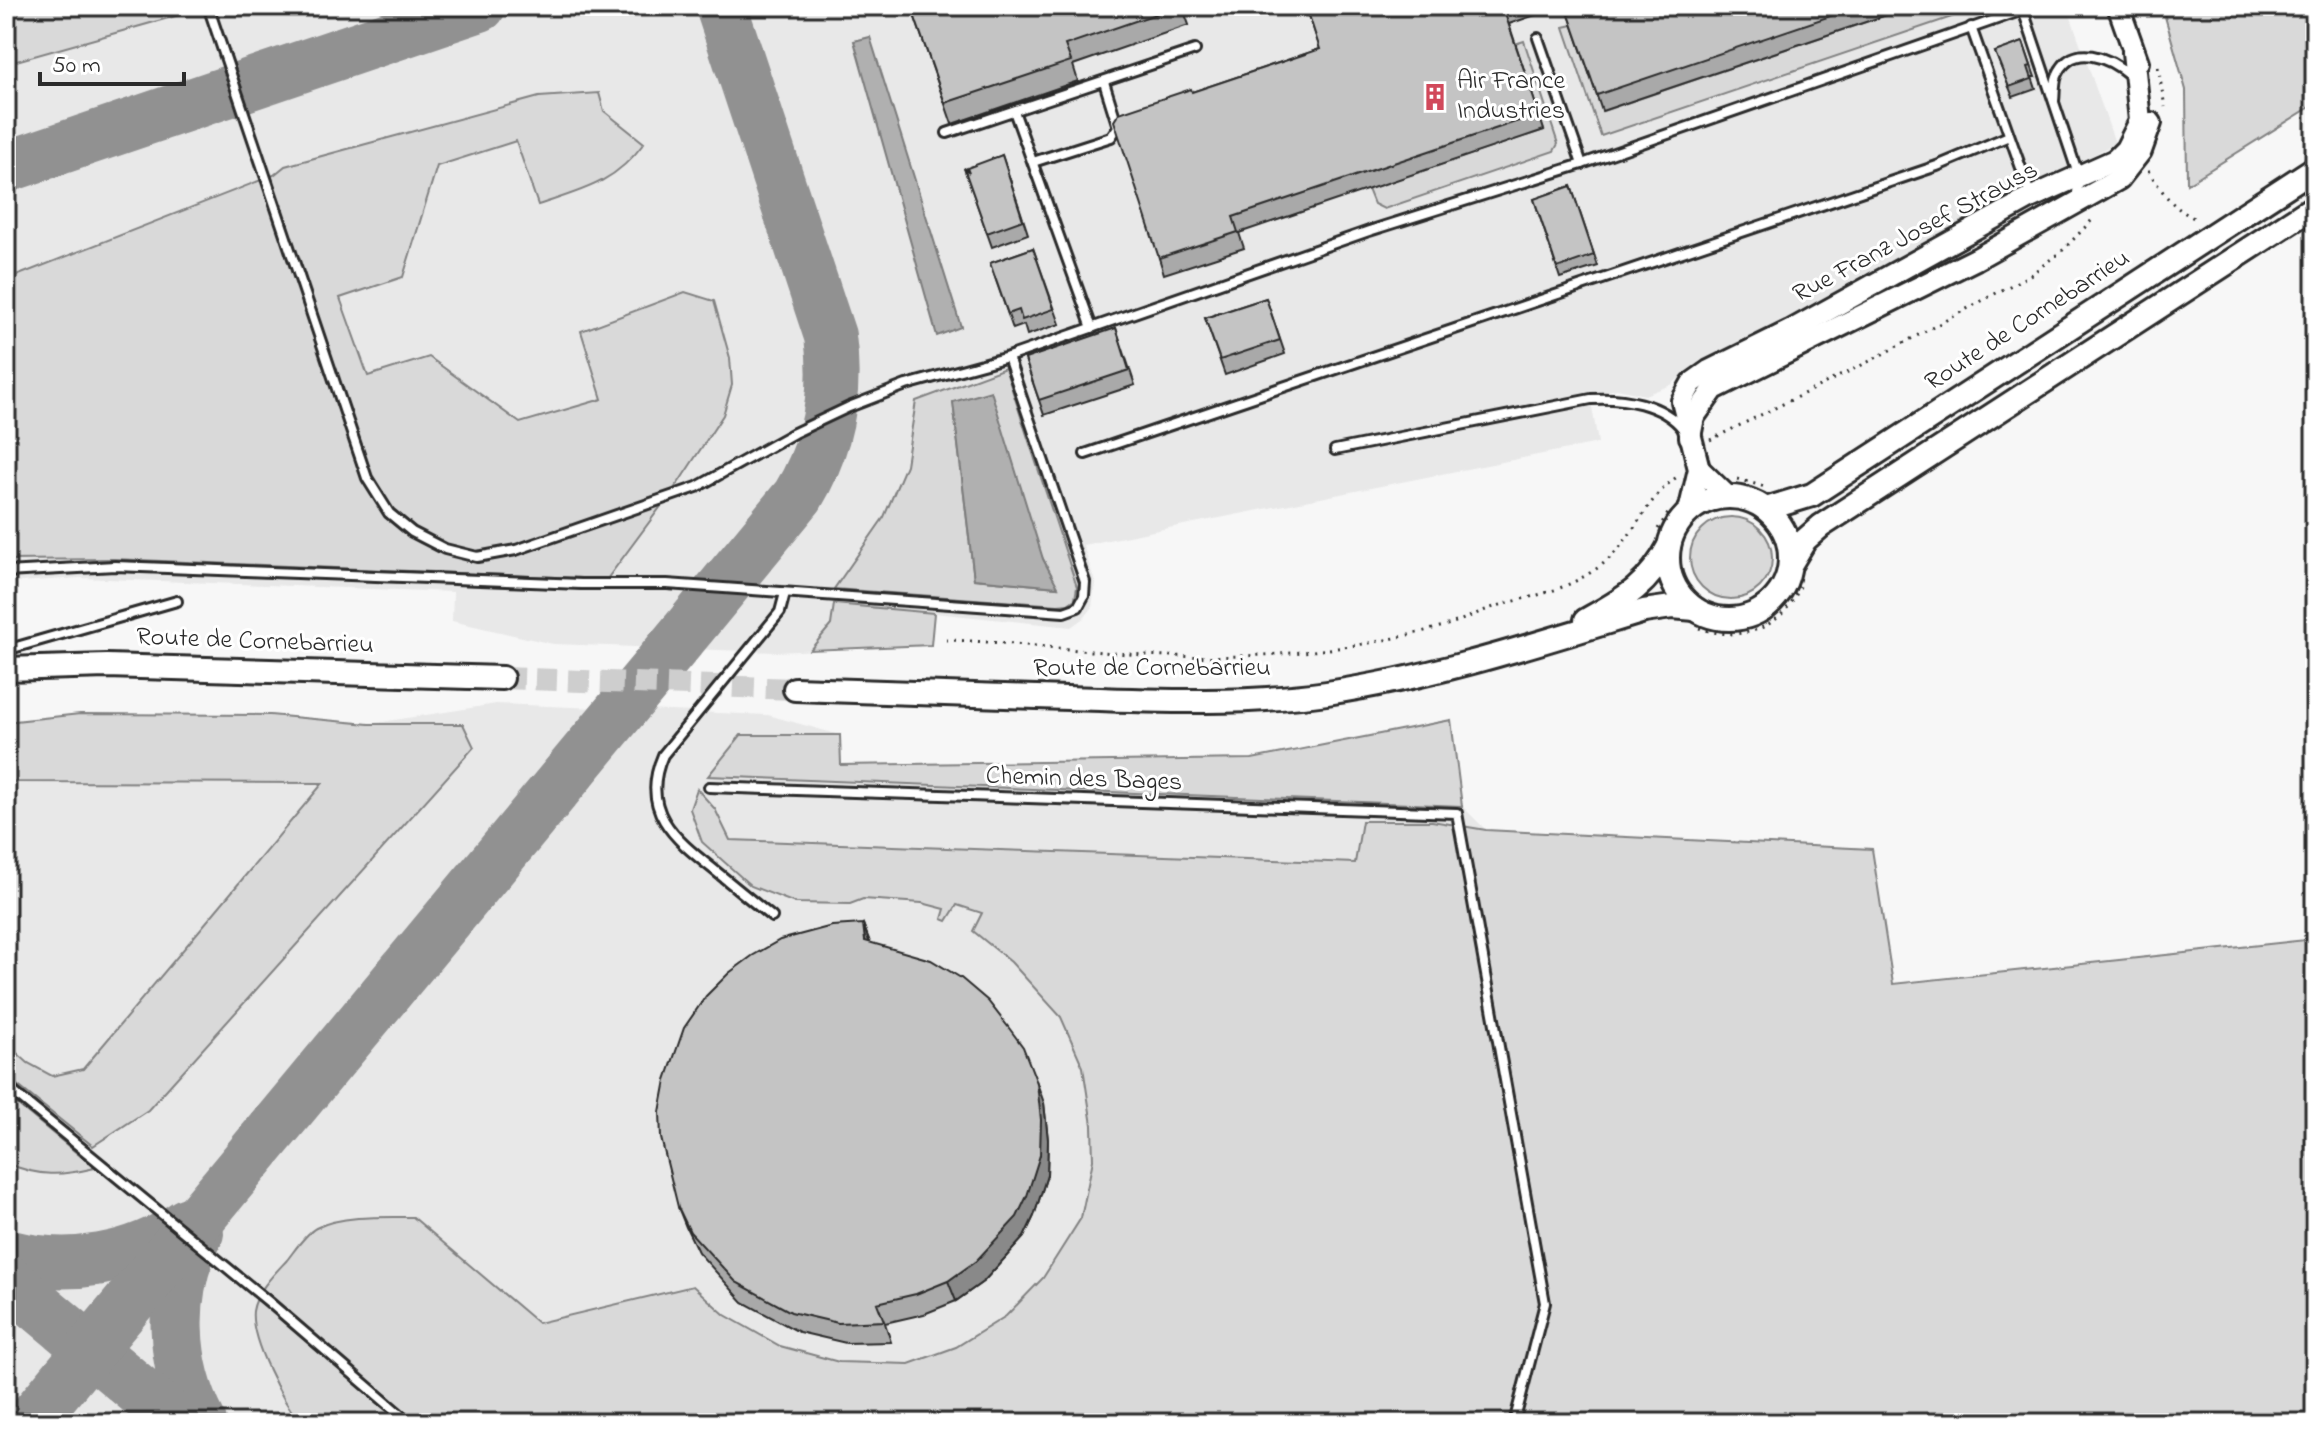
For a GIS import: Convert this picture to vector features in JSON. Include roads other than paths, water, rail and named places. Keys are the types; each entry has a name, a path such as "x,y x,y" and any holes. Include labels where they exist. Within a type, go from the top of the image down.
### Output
{"main road":[{"name":"Route de Cornebarrieu","path":"1766,509 1812,495 2315,168"},
{"path":"1790,565 1805,540 1821,526 2315,206"},
{"path":"1728,497 1748,500 1766,509 1786,533 1790,549 1785,585 1772,602 1755,614 1735,619 1714,617 1695,609 1682,597 1673,582 1663,538 1677,527 1681,510 1728,497"},
{"name":"Route de Cornebarrieu","path":"1550,639 1634,591 1655,572 1663,538"},
{"name":"Route de Cornebarrieu","path":"795,689 1191,702 1265,699 1327,693 1404,679 1478,662 1644,611 1672,607 1695,609"},
{"name":"Route de Cornebarrieu","path":"6,669 107,666 502,678"}],"street":[{"name":"Rue Franz Josef Strauss","path":"1690,437 1694,417 1714,389 1825,336 2075,206 2129,170 2148,135 2152,118 2148,81 2133,52 2118,6"},
{"name":"Rue Franz Josef Strauss","path":"1681,510 1691,471 1690,437 1682,401 1692,383 2032,197 2115,160 2126,149 2140,121 2133,52"},
{"path":"1691,471 1728,497"}],"lane":[{"path":"208,6 367,478 389,513 412,532 445,549 477,557 516,550 665,500 697,487 794,433 906,385 1008,357 1369,231 1582,164 2025,8 2079,177 2075,206"},
{"path":"1971,27 2032,197"},
{"path":"1538,38 1582,164"},
{"path":"947,133 1195,50"},
{"path":"2054,106 2056,77 2065,64 2081,55 2102,56 2119,66 2131,76 2137,92"},
{"path":"1033,162 1111,137 1116,132 1118,127 1104,82"},
{"path":"1014,111 1092,328"},
{"path":"1085,454 1937,166 2009,136"},
{"path":"6,572 115,566 581,584 667,584 1064,612 1078,607 1084,596 1085,582 1008,357"},
{"path":"1335,450 1614,397 1637,401 1673,416 1690,437"},
{"path":"772,917 678,841 664,820 655,796 655,774 663,755 780,612 785,593"},
{"path":"6,650 177,601"},
{"name":"Chemin des Bages","path":"709,787 1457,813 1545,1303 1514,1423"},
{"path":"6,1086 269,1302 410,1423"}],"tunnel":[{"path":"502,678 795,689"}],"place":[{"name":"Air France Industries","path":"1435,97"}]}
